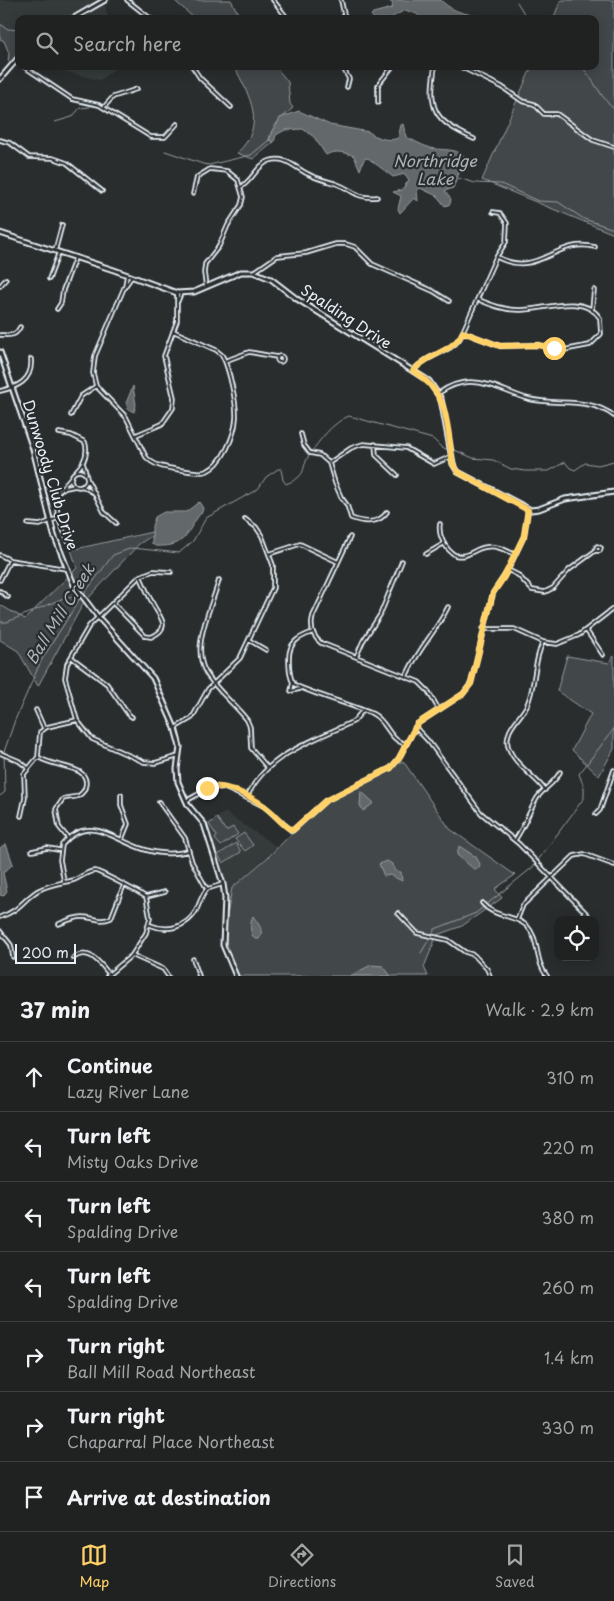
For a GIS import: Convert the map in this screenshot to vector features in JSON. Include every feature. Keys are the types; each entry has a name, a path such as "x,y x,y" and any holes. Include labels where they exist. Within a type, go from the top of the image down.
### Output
{"street":[{"path":"79,15 105,0"},
{"path":"127,0 146,15"},
{"path":"273,0 285,15"},
{"path":"341,0 344,15"},
{"path":"0,79 15,64"},
{"path":"28,70 72,99 104,107 154,138 168,136 178,124"},
{"path":"195,70 200,78 231,108"},
{"path":"344,70 349,79 347,87"},
{"path":"378,102 378,85 390,70"},
{"path":"434,70 431,92 434,106 446,124 474,139"},
{"path":"468,70 502,87 522,100 534,104 544,114 557,114 593,140 614,147"},
{"path":"104,107 113,97 137,89"},
{"path":"0,140 10,143 29,156 64,161 102,191"},
{"path":"241,187 252,180 264,164 277,160 289,162 305,173 341,185 360,197 376,197"},
{"path":"193,194 197,176 210,169 230,172 241,187 243,197 241,205 228,225 219,246 205,264 206,286"},
{"path":"413,371 426,358 453,346 463,332 497,257 506,242 508,228 503,215 496,211 493,212"},
{"path":"49,279 62,225"},
{"path":"0,233 179,293 194,292 241,272 254,272 277,256 306,253 336,244 346,244 355,247 372,264 433,291 449,301"},
{"path":"497,257 512,263 527,264 539,261 571,245 582,244 595,247"},
{"path":"57,309 63,298 62,290 75,258"},
{"name":"Spalding Drive","path":"254,272 271,279 310,307 429,381 439,393"},
{"path":"127,275 124,288 94,359 93,373 96,386 121,411 136,435 146,457 157,465 197,473 215,466 228,445 236,420 225,362 216,350 173,331"},
{"path":"124,288 131,278"},
{"path":"0,286 6,279"},
{"path":"592,310 594,290"},
{"path":"136,435 162,424 172,411 174,398 164,356 177,321 179,293"},
{"path":"463,332 500,346 538,345 569,349 589,346 600,337 602,322 592,310 564,304 529,310 512,310 477,301"},
{"path":"0,335 12,336 16,334 20,327"},
{"name":"Dunwoody Club Drive","path":"0,352 33,449 50,521 79,594 154,678 175,728 180,743 177,776 186,801 204,824 223,884 225,898 223,945 236,976"},
{"path":"225,362 249,352 277,357"},
{"path":"0,392 22,384 28,376 31,359"},
{"path":"614,416 589,404 531,400 490,384 472,382 455,384 439,393 455,468 462,476 528,510 539,509 565,499 614,492"},
{"path":"71,415 81,396 96,386"},
{"path":"60,433 72,434 85,442 87,451 83,464 56,494 55,504 58,518 68,541"},
{"path":"301,434 304,445 310,453 320,455 330,463 335,483 347,505 351,518 364,522 376,521 382,519 387,512"},
{"path":"330,463 355,445 375,444 406,448 434,464 452,456"},
{"path":"375,444 376,455 397,475"},
{"path":"83,464 94,494 107,516 116,523"},
{"path":"76,471 82,471 86,474"},
{"path":"72,476 72,482 76,486"},
{"path":"82,486 87,479"},
{"path":"61,489 82,486 94,494"},
{"path":"186,801 207,788 216,786 225,788 269,810 290,830 295,829 325,801 391,768 399,758 414,726 463,694 471,684 493,593 508,570 525,532 528,510"},
{"path":"28,524 40,525 58,518"},
{"path":"175,728 192,718 203,695 237,663 274,584 274,570 260,532 245,519"},
{"path":"440,524 439,529 444,544 450,552 459,556 468,556 488,547 499,548 514,554"},
{"path":"350,537 313,616 313,632 321,643 425,686 439,709"},
{"path":"268,554 300,544 338,562"},
{"path":"426,554 444,544"},
{"path":"508,570 518,575 532,590 545,592 553,588 569,570 594,551"},
{"path":"0,555 10,560 68,569"},
{"path":"0,580 10,560"},
{"path":"356,657 363,641 380,615 402,561"},
{"path":"171,572 153,571 140,576 113,602 83,634 65,669 65,678 77,720 85,732 97,742 144,762 155,763 179,756"},
{"path":"113,602 145,636 151,637 160,631 163,626 163,619 152,603 140,576"},
{"path":"219,580 200,646 203,667 214,683 247,720 250,727 251,748 268,767"},
{"path":"0,591 8,597"},
{"path":"406,677 412,662 439,624 448,607"},
{"path":"483,629 514,629 543,642 562,643 586,630 614,608"},
{"path":"586,630 603,655"},
{"path":"313,632 298,638 291,647 289,658 293,682 291,691 300,689 326,696 363,710 378,717 392,737 406,744"},
{"path":"249,640 266,650"},
{"path":"543,642 536,659 528,702 510,730 507,740 510,751 524,770 545,790"},
{"path":"71,657 102,678 132,717"},
{"path":"293,682 300,689"},
{"path":"36,710 44,728"},
{"path":"247,798 255,781 268,767 283,756 355,721 363,710"},
{"path":"21,816 25,798 23,778 28,768 38,758 38,738 44,728 77,720"},
{"path":"414,726 481,813 515,840 585,912"},
{"path":"0,753 19,761 28,768"},
{"path":"38,758 56,766 80,772 85,779 86,786 83,793 75,797 63,799 56,808 59,827 68,838"},
{"path":"596,814 600,810 614,770"},
{"path":"515,840 527,822 538,798 555,781 560,772"},
{"path":"121,795 123,811 128,824 122,839"},
{"path":"159,802 185,838 207,889"},
{"path":"64,881 60,850 68,838 77,832 97,830 142,849 161,853 174,854 189,851"},
{"path":"32,851 47,848 60,850"},
{"path":"517,920 523,905 572,857 579,854 614,865"},
{"path":"0,917 19,909 39,890 64,881 75,880 96,871 104,873 146,897 165,892"},
{"path":"150,925 166,929 183,923 196,911 207,889 223,884"},
{"path":"59,924 75,918 88,917 99,921 111,918 124,886"},
{"path":"73,958 81,954 91,955 108,975 132,954 150,925 146,897"},
{"path":"482,903 494,913 517,920 526,925 532,933 538,962 547,976"},
{"path":"398,913 417,933 448,940 464,952 474,955 487,969 490,976"},
{"path":"0,931 11,945 13,957"},
{"path":"132,954 163,969 168,976"},
{"path":"193,959 199,976"}],"shaded area":[{"path":"0,0 99,0 71,15 15,15 15,47 0,28"},
{"path":"105,0 112,0 105,5 107,15 87,15 105,4"},
{"path":"174,0 231,0 239,15 191,15"},
{"path":"561,0 614,0 614,234 482,180 530,70 599,70 599,15 555,15"},
{"path":"0,24 8,29 15,30 15,60 12,63 8,61 9,53 4,41 0,39"},
{"path":"59,70 113,70 100,80"},
{"path":"236,70 278,70 288,82 290,104 293,108 272,130 269,140 274,142 253,159 237,153 251,132 253,121 253,111"},
{"path":"161,530 139,544 83,604 38,686 18,651 0,640 0,605 25,619 77,568 71,550"},
{"path":"567,656 609,663 614,656 614,749 599,776 572,750 591,714 557,691"},
{"path":"403,761 450,829 515,875 495,889 502,898 462,926 437,935 424,967 428,976 237,976 222,950 223,928 232,888 268,857 320,806"},
{"path":"225,812 277,847 232,888 227,916 227,889 207,825"},
{"path":"217,818 226,831 233,827 238,834 221,846 215,839 217,836 209,824"},
{"path":"244,833 253,845 245,851 235,839"},
{"path":"236,843 241,852 223,863 218,855"}],"water":[{"path":"388,0 441,0 452,9 473,15 418,15 405,10 396,15 371,15 392,8 393,4"},
{"name":"Northridge Lake","path":"299,111 330,125 369,132 379,138 387,139 398,138 401,125 403,124 406,137 428,147 462,154 465,158 453,188 445,191 451,199 450,204 445,206 437,196 420,188 417,190 418,201 414,198 400,213 398,209 401,196 393,192 402,190 409,180 405,174 393,177 368,158 364,159 360,170 354,156 340,152 326,155 314,137 303,129 285,130 276,135 274,142 269,140 280,118"},
{"path":"133,386 136,405 134,412 128,409 126,403"},
{"path":"199,502 203,508 202,512 183,539 172,545 155,546 152,544 152,526 155,517 164,512 186,512"},
{"path":"361,791 374,803 363,811 360,805"},
{"path":"6,844 13,864 3,873 7,891 3,896 0,895 0,848"},
{"path":"459,846 476,857 480,864 479,868 474,869 457,855"},
{"path":"387,861 392,864 395,871 401,872 402,881 390,875 384,876 379,864"},
{"path":"253,916 261,930 259,939 253,937 251,931"},
{"path":"371,965 383,966 391,976 350,976"}],"waterway":[{"path":"517,2 525,15"},
{"path":"584,70 606,101 614,109"},
{"path":"55,122 72,117 80,108 90,107"},
{"path":"165,151 209,165 251,155 269,140"},
{"path":"458,178 475,183 501,184 538,201 558,202 584,219 614,229"},
{"name":"Ball Mill Creek","path":"84,594 113,555 132,548 179,553 193,541 206,518 258,489 266,477 278,469 281,469 283,480 286,484 298,477 303,471 310,454 322,438 332,427 349,416 433,439 442,448 457,451 473,458 493,460 511,469 549,471 565,462 570,468 575,470 585,463 598,465 614,461"},
{"path":"0,622 7,622 66,597 79,599"},
{"name":"Ball Mill Creek","path":"0,796 5,792 4,752 15,720 41,661 81,597"},
{"path":"421,953 435,929 476,913 533,867 584,798 584,787 579,774 614,729"}],"route":[{"path":"207,788 220,786 259,803 289,829 293,830 325,801 391,768 403,752 412,729 424,717 463,694 471,684 475,674 493,593 508,570 524,536 528,510 468,480 458,472 453,464 439,393 429,381 413,371 426,358 456,344 463,332 500,346 538,345 554,348"}]}
